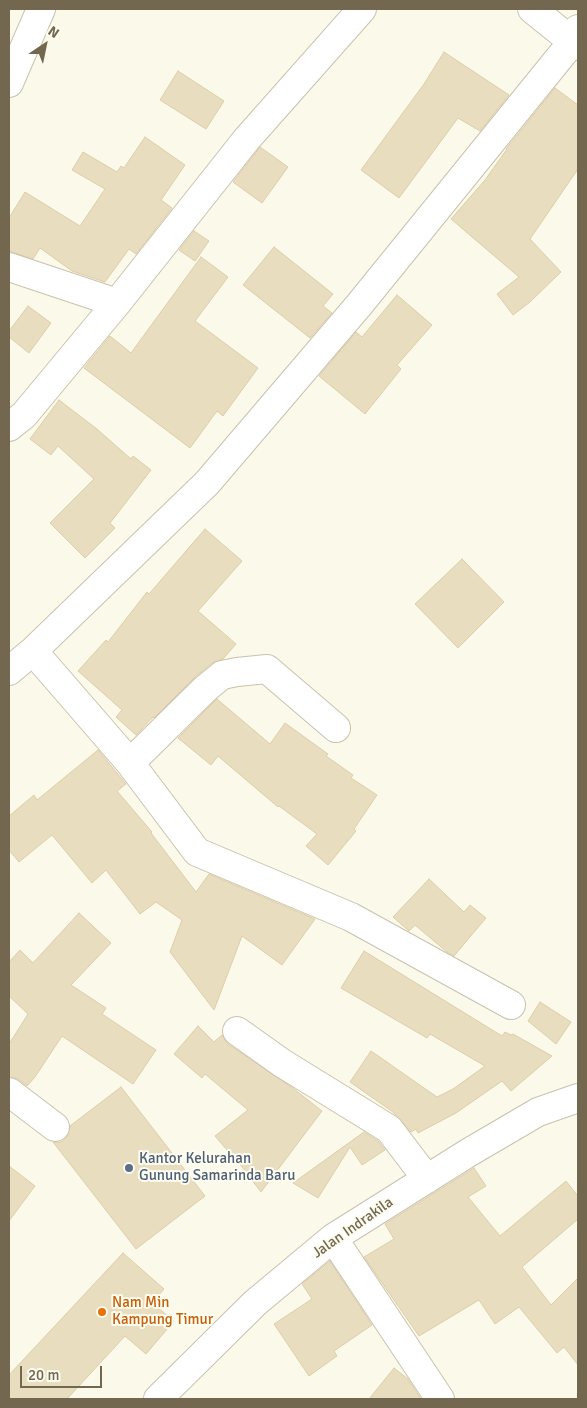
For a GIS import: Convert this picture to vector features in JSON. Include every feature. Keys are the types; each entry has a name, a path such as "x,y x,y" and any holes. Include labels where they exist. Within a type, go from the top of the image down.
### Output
{"street":[{"path":"9,83 41,9"},
{"path":"9,428 24,415 117,303 246,140 362,9"},
{"path":"9,671 33,651 207,483 359,305 577,39 532,9"},
{"path":"9,267 117,303"},
{"path":"33,651 130,763 197,852 351,917 511,1005"},
{"path":"130,763 204,689 222,675 236,672 267,669 336,728"},
{"path":"237,1031 282,1063 388,1129 427,1178"},
{"path":"9,1092 55,1127"},
{"name":"Jalan Indrakila","path":"158,1399 255,1303 333,1238 427,1178 538,1112 578,1098"},
{"path":"333,1238 440,1399"}],"building":[{"path":"444,52 509,95 480,131 458,118 399,198 361,170 424,84"},
{"path":"178,71 224,101 206,129 160,100"},
{"path":"555,88 578,105 578,169 530,239 561,272 530,302 513,315 497,294 519,277 451,219 485,180 506,149"},
{"path":"145,137 185,165 161,200 172,208 136,254 129,249 105,282 72,271 40,248 33,259 9,251 9,218 25,192 80,226 105,189 72,170 83,152 117,172 121,166 124,168"},
{"path":"260,147 288,167 262,203 233,182"},
{"path":"194,231 209,241 195,261 179,250"},
{"path":"274,247 333,294 323,306 332,313 310,338 243,285"},
{"path":"201,257 228,277 195,321 258,368 223,416 217,411 190,448 84,368 110,336 131,353"},
{"path":"397,295 432,325 397,365 401,369 365,414 319,376 356,332 362,337"},
{"path":"28,306 51,323 29,353 9,337 9,331"},
{"path":"59,400 97,429 131,459 133,456 151,470 110,523 115,528 85,558 50,523 94,479 58,446 51,455 30,439"},
{"path":"205,529 242,561 198,611 236,644 223,659 212,663 195,677 136,735 116,717 122,710 78,671 106,640 108,642 147,592 149,594"},
{"path":"462,559 504,602 458,648 415,604"},
{"path":"217,699 270,744 285,723 328,754 326,756 353,775 351,778 377,795 354,829 356,831 328,865 306,846 317,834 278,807 218,756 211,765 178,738"},
{"path":"98,750 126,784 117,791 152,832 196,892 209,874 315,919 282,965 242,936 214,1010 170,952 182,920 156,902 140,914 106,870 92,883 52,835 19,862 9,850 9,816 34,795 37,800"},
{"path":"429,879 464,912 470,905 486,918 454,956 415,925 409,931 393,917"},
{"path":"79,913 111,943 71,985 106,1008 102,1014 156,1050 133,1084 62,1036 27,1086 18,1079 9,1077 9,1044 28,1014 9,996 9,962 20,950 33,963"},
{"path":"364,951 502,1036 505,1032 513,1034 552,1056 511,1091 502,1081 456,1113 418,1133 416,1129 411,1132 393,1112 350,1082 371,1051 437,1097 453,1089 485,1066 430,1034 427,1038 341,988"},
{"path":"540,1002 571,1022 556,1044 528,1021"},
{"path":"198,1026 214,1042 222,1035 228,1044 290,1086 322,1111 261,1192 233,1155 215,1136 248,1110 205,1074 202,1078 174,1054"},
{"name":"Kantor Kelurahan Gunung Samarinda Baru","path":"121,1087 205,1196 136,1249 53,1142 61,1142 67,1137 70,1126"},
{"path":"364,1132 378,1141 385,1150 362,1165 350,1147 318,1198 293,1183"},
{"path":"9,1166 35,1186 9,1221"},
{"path":"474,1168 486,1186 468,1197 500,1236 566,1181 578,1196 578,1219 522,1267 551,1305 578,1278 578,1365 564,1347 557,1353 519,1307 495,1324 479,1300 419,1336 364,1257 394,1239 385,1224"},
{"path":"123,1253 164,1289 152,1303 174,1321 146,1354 125,1336 67,1399 9,1399 9,1375"},
{"path":"330,1261 372,1325 334,1351 337,1356 309,1376 274,1324 312,1299 302,1284"},
{"path":"394,1368 408,1379 421,1399 369,1399"}],"place":[{"name":"Kantor Kelurahan Gunung Samarinda Baru","path":"129,1168"},
{"name":"Nam Min Kampung Timur","path":"102,1312"}]}
